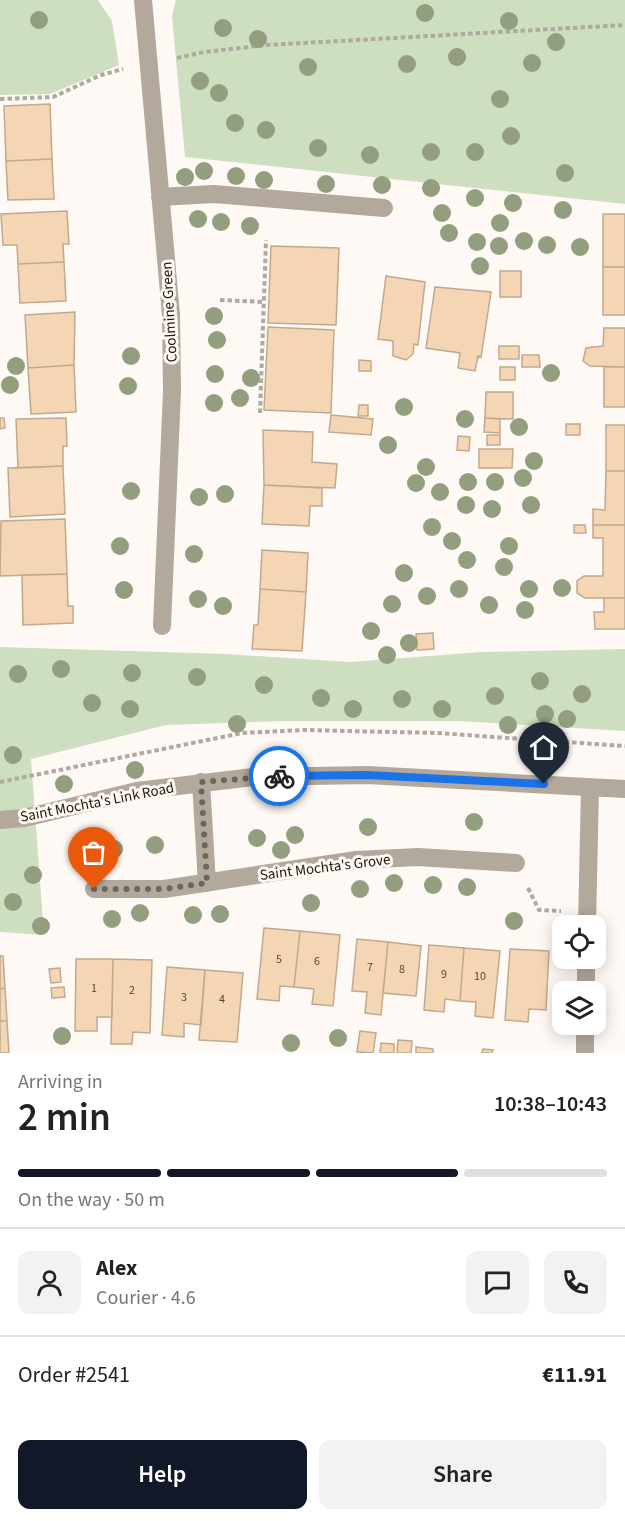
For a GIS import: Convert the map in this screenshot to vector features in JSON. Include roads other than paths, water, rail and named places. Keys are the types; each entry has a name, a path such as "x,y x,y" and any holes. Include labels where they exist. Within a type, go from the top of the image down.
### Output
{"street":[{"name":"Coolmine Green","path":"142,0 150,65 171,315 172,391 162,626"},
{"path":"160,197 214,194 384,208"},
{"name":"Saint Mochta's Link Road","path":"0,820 24,818 138,791 253,777 366,775 625,789"},
{"path":"201,782 207,883"},
{"path":"587,915 590,787"},
{"name":"Saint Mochta's Grove","path":"94,889 164,889 356,860 418,857 516,863"},
{"path":"585,1035 585,1053"}]}
